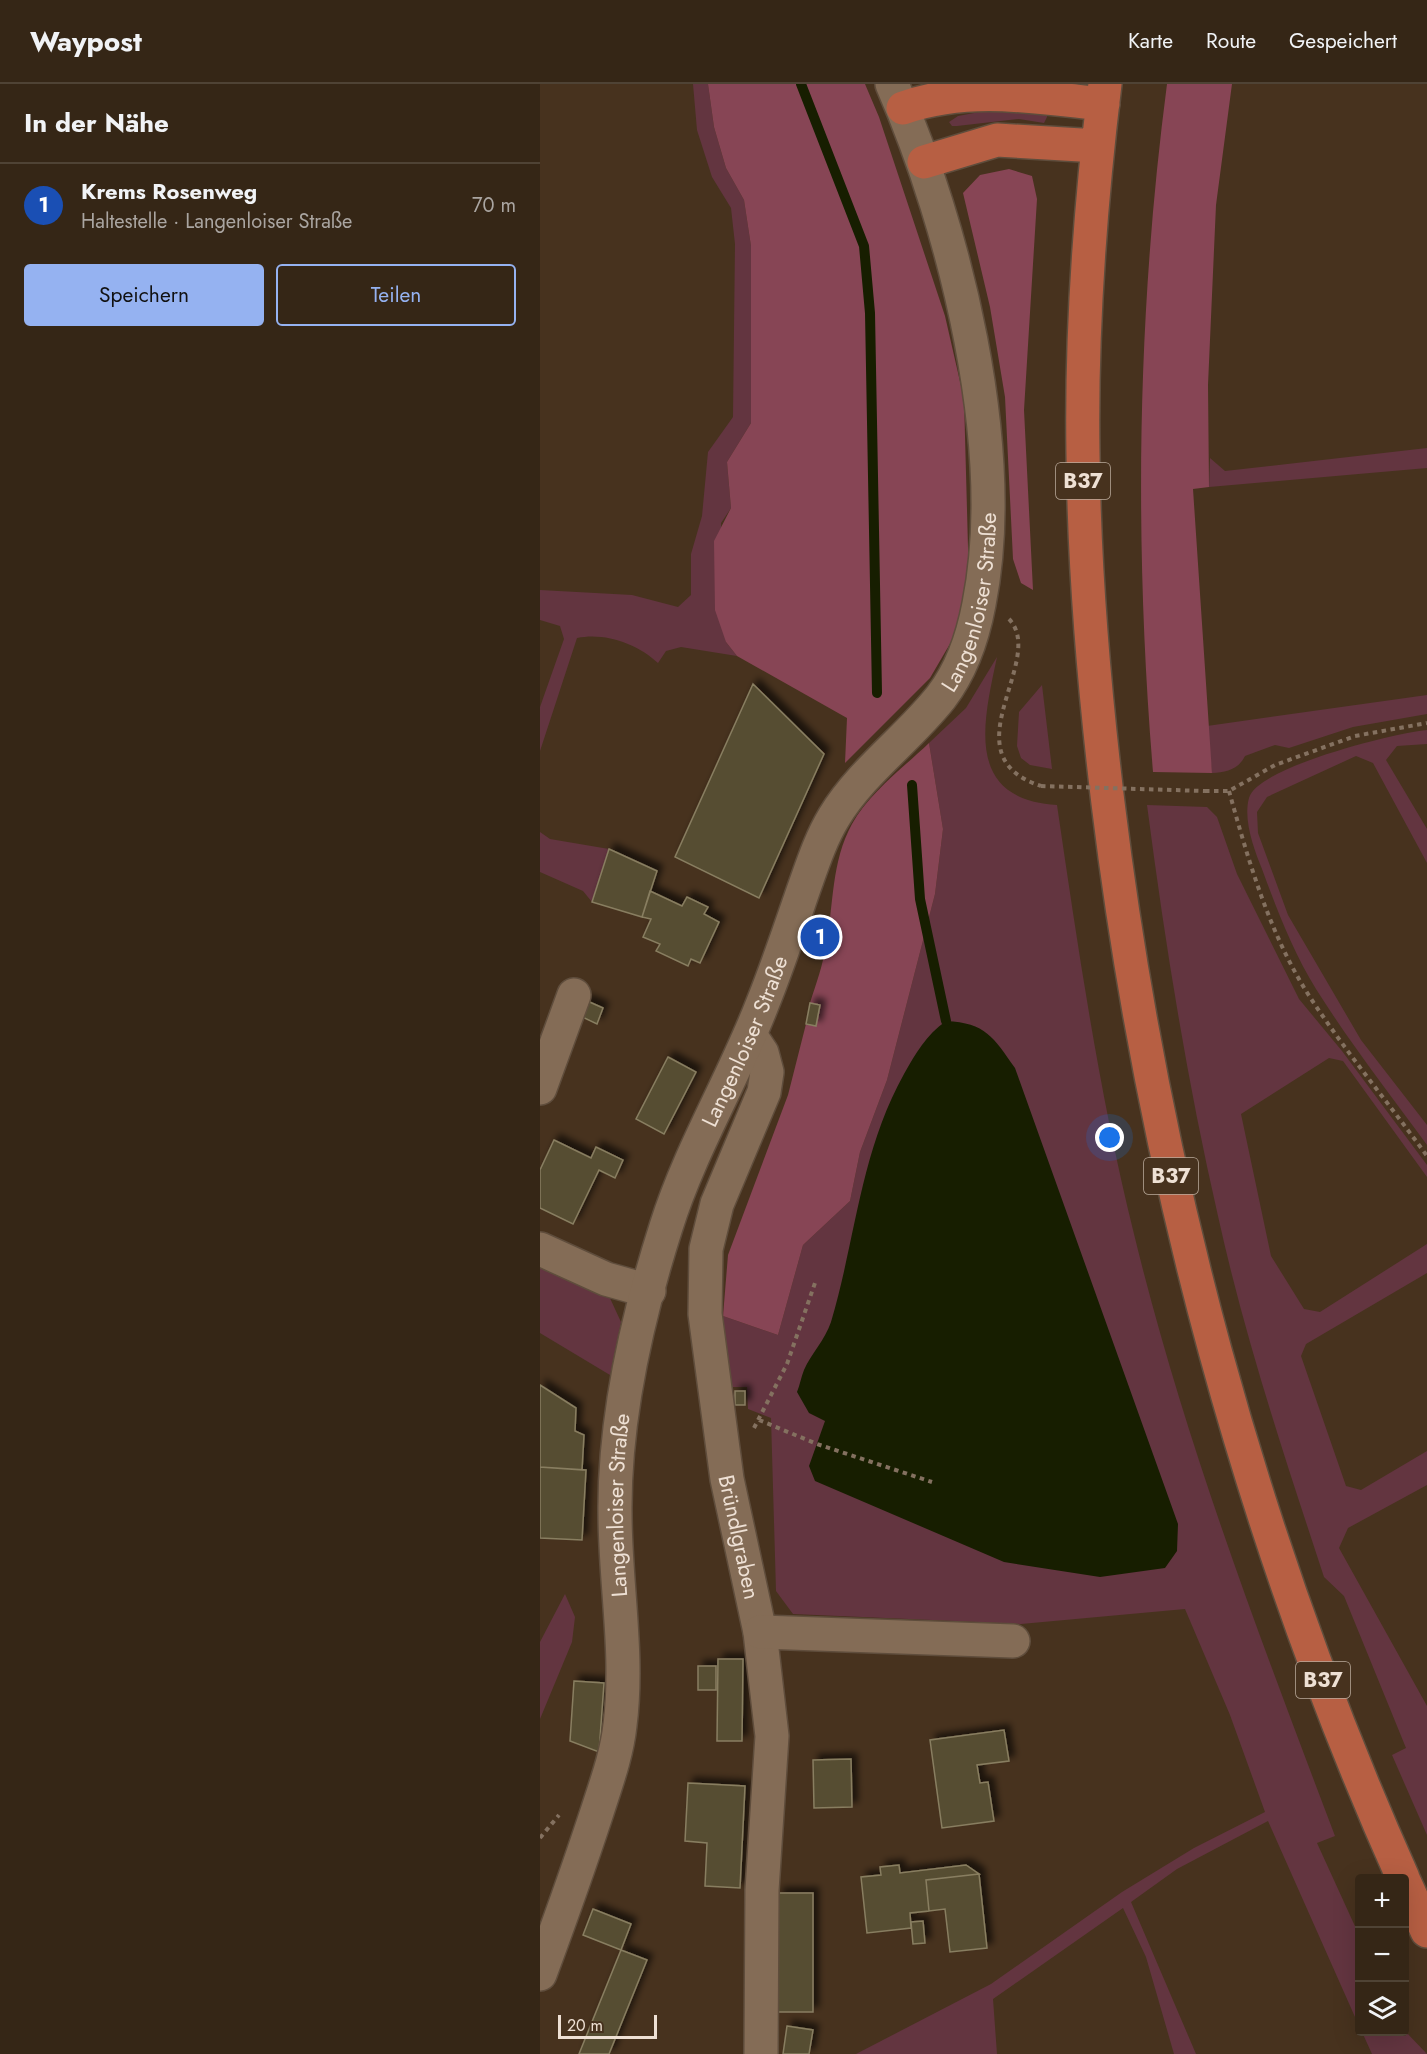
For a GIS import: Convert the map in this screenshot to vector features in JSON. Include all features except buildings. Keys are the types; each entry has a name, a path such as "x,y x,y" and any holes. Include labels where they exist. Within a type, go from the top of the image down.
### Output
{"main road":[{"path":"897,96 950,95 992,89 1104,94"},
{"name":"B37","path":"1104,94 1086,297 1083,413 1085,550 1092,664 1100,736 1116,868 1136,998 1181,1222 1226,1390 1310,1644 1373,1810 1401,1874"},
{"path":"924,162 997,140 1098,146"},
{"name":"B37","path":"1409,1891 1427,1931"}],"street":[{"name":"Langenloiser Straße","path":"540,1974 582,1857 611,1766 620,1726 622,1675 615,1507 618,1444 629,1370 666,1226 685,1176 750,1035 817,850 837,812 858,785 939,699 956,673 979,606 984,564 986,465 974,357 950,252 924,162 897,96"},
{"path":"540,1089 574,995"},
{"name":"Bründlgraben","path":"750,1035 762,1053 767,1072 764,1092 717,1204 706,1249 705,1314 727,1479 760,1632 772,1736 762,1890 761,2054"},
{"path":"540,1249 606,1279 649,1291"},
{"path":"760,1632 1013,1641"}],"path":[{"path":"979,606 1000,611 1012,621 1017,635 1017,653 1003,710 1000,737 1002,754 1009,769 1022,780 1041,786 1228,791 1275,765 1355,736 1427,723"},
{"path":"1228,791 1251,867 1269,916 1307,993 1427,1155"},
{"path":"815,1283 787,1364 759,1420 817,1443 932,1482"}],"shaded area":[{"path":"693,84 708,84 714,127 726,168 744,200 751,246 751,423 727,462 731,508 721,523 726,642 737,656 681,647 666,651 658,663 641,650 620,641 599,637 577,638 540,751 540,707 564,639 560,626 540,620 540,590 632,595 678,607 691,595 691,554 702,516 708,452 733,417 735,244 731,208 712,177 697,130"},
{"path":"708,84 865,84 879,117 945,316 964,399 969,584 963,614 951,642 930,678 845,763 847,718 737,656 726,642 715,610 714,541 731,508 727,462 751,423 751,246 744,200 726,168 714,127"},
{"path":"1167,84 1232,84 1216,205 1208,385 1209,487 1193,489 1212,773 1153,772 1147,686 1141,514 1144,342 1149,256"},
{"path":"990,110 1047,114 1047,117 1044,123 1019,119 952,126 949,122 958,116"},
{"path":"1009,169 1032,176 1037,199 1024,410 1033,590 1021,583 1013,559 1005,397 990,307 963,193 980,175"},
{"path":"1427,448 1427,468 1209,487 1210,458 1225,471"},
{"path":"997,657 987,707 985,731 987,754 993,773 1006,789 1027,800 1057,805 1100,1074 1134,1234 1176,1387 1225,1538 1335,1836 1317,1843 1355,1926 1355,2017 1268,1821 1177,1869 1131,1902 1196,2054 1174,2054 1146,1957 1123,1908 993,1999 997,2054 856,2054 991,1984 1122,1892 1194,1848 1265,1812 1230,1715 1185,1609 1021,1624 793,1614 776,1591 771,1418 748,1409 747,1387 727,1387 723,1316 778,1335 803,1245 850,1201 860,1152 887,1080 935,894 943,829 929,743 966,708"},
{"path":"1042,685 1052,769 1030,765 1021,758 1017,746 1019,712"},
{"path":"1427,695 1427,714 1353,727 1289,748 1275,745 1245,756 1231,769 1212,773 1207,726"},
{"path":"1427,730 1427,744 1397,746 1386,760 1427,829 1427,863 1373,763 1356,756 1267,797 1257,812 1258,833 1288,915 1361,1040 1427,1125 1427,1145 1356,1048 1308,975 1286,930 1268,884 1253,844 1247,816 1249,798 1258,786 1276,775 1300,764 1359,745"},
{"path":"929,743 943,829 935,894 887,1080 860,1152 850,1201 803,1245 778,1335 723,1316 728,1255 788,1095 806,1024 816,1025 820,1005 810,1003 825,952 834,883 845,838 868,802"},
{"path":"1147,805 1207,807 1217,817 1237,874 1299,999 1342,1051 1427,1165 1427,1177 1343,1061 1329,1058 1241,1114 1271,1256 1304,1309 1320,1312 1427,1244 1427,1273 1306,1344 1301,1356 1346,1486 1361,1490 1427,1451 1427,1485 1348,1528 1339,1548 1427,1706 1427,1835 1392,1755 1406,1748 1344,1596 1324,1577 1266,1398 1240,1308 1207,1165 1187,1063 1169,960"},
{"path":"540,832 550,839 609,849 592,902 583,891 540,872"},
{"path":"946,1021 960,1022 980,1029 994,1040 1015,1068 1178,1524 1177,1551 1165,1568 1100,1577 1004,1562 815,1481 809,1466 825,1421 809,1413 797,1392 804,1370 831,1322 868,1165 889,1104 917,1052 927,1038"},
{"path":"540,1260 609,1296 621,1322 610,1375 540,1333"},
{"path":"565,1594 575,1617 572,1642 540,1719 540,1642"},
{"path":"1409,2035 1427,2054 1372,2054 1364,2036"}],"waterway":[{"path":"801,84 864,246 870,313 877,693"},
{"path":"912,785 920,899 946,1021"}],"place":[{"name":"Krems Rosenweg","path":"820,937"}]}
